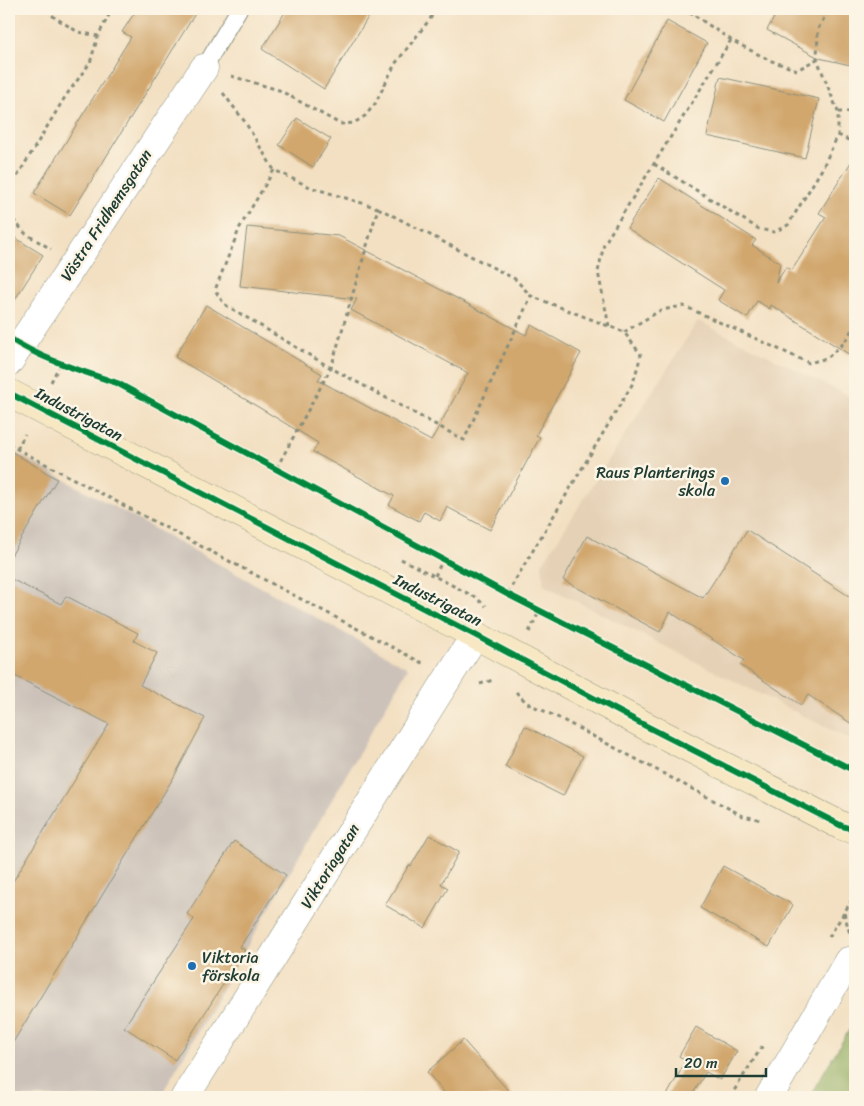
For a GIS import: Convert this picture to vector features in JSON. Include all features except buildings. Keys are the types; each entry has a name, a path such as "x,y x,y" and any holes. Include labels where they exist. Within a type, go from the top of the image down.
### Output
{"street":[{"name":"Västra Fridhemsgatan","path":"9,362 204,68"},
{"name":"Industrigatan","path":"9,393 475,635 705,757 842,826 855,830"},
{"name":"Viktoriagatan","path":"190,1096 475,635"},
{"path":"769,1097 848,961"}],"lane":[{"path":"204,68 239,9"}],"path":[{"path":"47,9 54,18 78,32 98,36"},
{"path":"9,190 65,97 90,63 98,36 112,9"},
{"path":"204,68 279,90 340,124 354,124 365,116 375,104 395,64 430,20 436,9"},
{"path":"682,9 731,40 769,60 797,70 818,59"},
{"path":"694,15 697,9"},
{"path":"654,164 759,229 774,232 788,226 822,168 838,135 838,112 818,59 818,29 829,9"},
{"path":"610,326 598,272 604,244 731,40"},
{"path":"204,68 245,122 274,170 310,186 378,208 514,279 531,296 624,332 641,355 633,383 507,594"},
{"path":"838,112 855,112"},
{"path":"838,135 855,143"},
{"path":"274,170 240,227 215,290 224,304 331,368 464,440 531,296"},
{"path":"9,205 9,215 26,234 75,263"},
{"path":"276,469 331,368 378,208"},
{"path":"624,332 661,310 684,306 809,362 826,358 845,342 855,324"},
{"path":"9,444 448,677 469,687 492,680 500,684"},
{"path":"435,576 443,559"},
{"path":"404,561 475,597"},
{"path":"508,688 516,692 527,703 634,758"},
{"path":"627,760 632,750"}],"shaded area":[{"name":"Raus Planterings skola","path":"698,321 855,399 855,742 544,585 542,564"},
{"path":"9,449 408,668 160,1097 9,1097"}],"green space":[{"path":"855,1020 855,1097 809,1097"}],"cycle path":[{"path":"9,338 48,358 117,383 507,594 855,771"},
{"path":"9,393 646,726 842,826 855,830"}],"place":[{"name":"Raus Planterings skola","path":"725,481"},
{"name":"Viktoria förskola","path":"192,966"}]}
